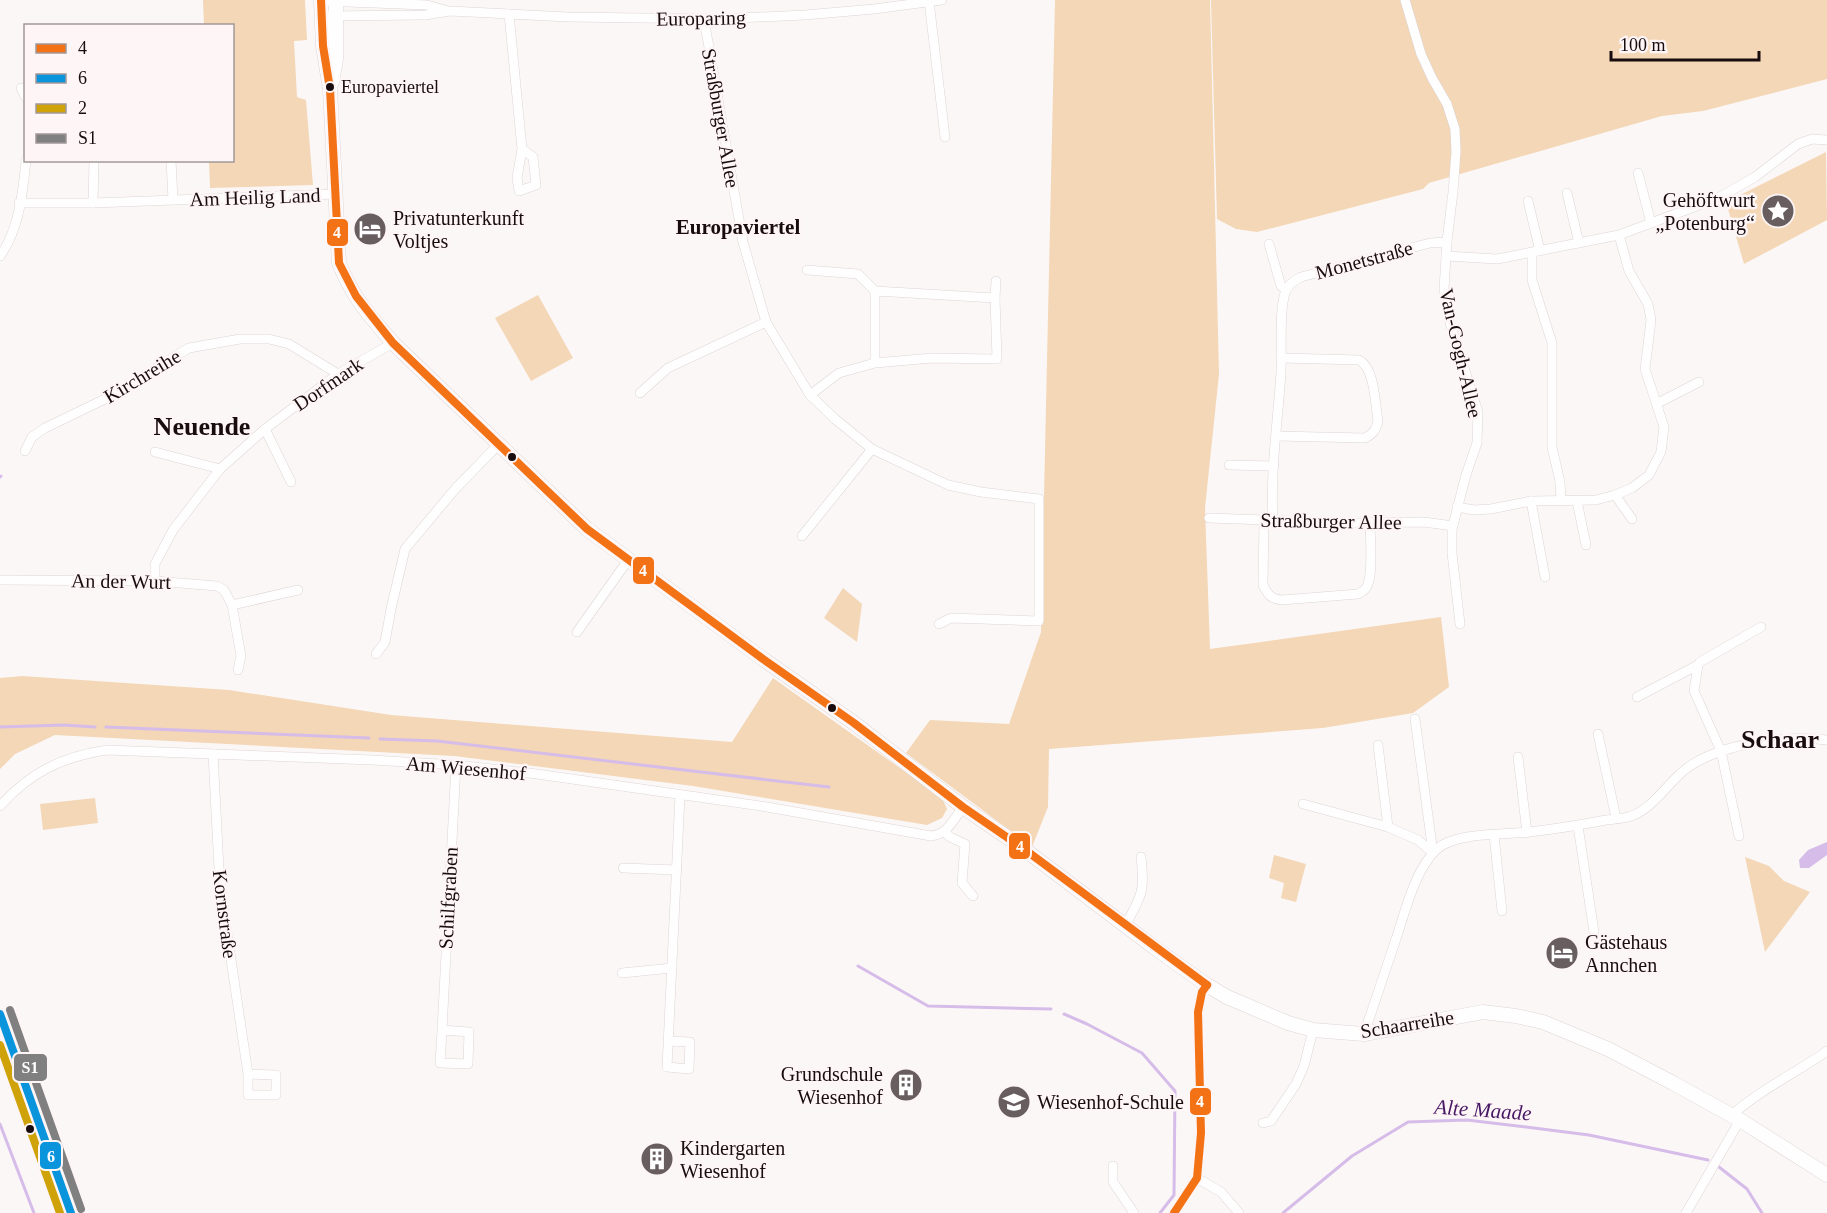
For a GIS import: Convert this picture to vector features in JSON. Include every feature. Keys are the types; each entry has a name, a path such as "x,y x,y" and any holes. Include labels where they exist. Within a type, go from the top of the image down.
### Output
{"main road":[{"name":"Schaarreihe","path":"321,0 322,46 330,89 339,263 349,287 366,313 393,343 582,525 755,654 854,723 963,807 1024,849 1206,985 1249,1008 1313,1030 1364,1034 1483,1012 1527,1018 1608,1049 1736,1118 1827,1174"},
{"name":"Schaarreihe","path":"330,89 336,59 336,6"}],"street":[{"name":"Europaring","path":"321,0 336,6 424,15 450,11 704,19 804,15 942,0"},
{"name":"Van-Gogh-Allee","path":"1405,0 1421,54 1455,129 1456,152 1444,289 1449,323 1478,412 1477,443 1453,526 1452,553 1460,624"},
{"path":"929,2 945,137"},
{"name":"Europaring","path":"322,16 336,6 427,5 450,11"},
{"path":"509,14 522,149"},
{"name":"Straßburger Allee","path":"704,19 743,242 766,322 810,395 872,449 948,485 981,492 1040,499 1039,621 951,618 939,624"},
{"path":"1446,256 1497,259 1619,235 1718,198 1755,177 1797,144 1812,139 1827,140"},
{"path":"0,256 14,230 26,162"},
{"path":"93,203 94,162"},
{"name":"Am Heilig Land","path":"171,162 173,200"},
{"path":"1638,173 1651,223"},
{"path":"1567,193 1579,243"},
{"name":"Am Heilig Land","path":"20,203 93,203 336,194"},
{"path":"1528,201 1536,252 1532,280 1552,344 1552,447 1560,482 1561,500"},
{"path":"1457,507 1474,510 1531,501 1596,500 1632,488 1649,474 1661,452 1664,427 1645,369 1651,320 1648,304 1629,272 1619,235"},
{"name":"Monetstraße","path":"1286,290 1290,284 1301,277 1430,243 1447,242"},
{"path":"1269,244 1281,286 1286,290 1263,585 1267,594 1274,599 1282,600 1358,594 1365,590 1370,571 1370,523"},
{"path":"807,270 858,273 875,291 995,298"},
{"path":"810,395 839,373 875,363 932,358 997,359 996,281"},
{"path":"875,291 875,363"},
{"path":"640,393 668,368 766,322"},
{"name":"Kirchreihe","path":"25,451 32,437 45,428 134,385 160,365 189,348 240,339 269,339 289,344 338,374"},
{"name":"Dorfmark","path":"155,581 155,564 173,530 220,470 265,429 338,374 393,343"},
{"path":"1276,436 1365,438 1372,434 1378,421 1370,371 1365,363 1359,360 1281,358"},
{"path":"1658,403 1699,382"},
{"path":"265,429 291,482"},
{"path":"376,654 385,642 405,549 456,488 498,445"},
{"path":"802,536 872,449"},
{"path":"155,452 220,470"},
{"path":"1229,465 1274,466"},
{"path":"1615,495 1632,519"},
{"path":"1531,501 1545,577"},
{"path":"1577,501 1586,545"},
{"name":"Straßburger Allee","path":"1209,518 1370,523 1424,522 1453,526"},
{"path":"577,632 628,560"},
{"name":"An der Wurt","path":"0,580 155,581 210,585 224,590 232,604"},
{"path":"238,670 241,656 232,604 298,590"},
{"path":"1637,697 1698,665 1761,627"},
{"path":"1698,665 1694,691 1721,751 1739,836"},
{"path":"1414,719 1433,853"},
{"path":"1598,734 1616,818"},
{"path":"1364,1034 1414,886 1433,853 1445,843 1470,837 1578,826 1630,817 1647,806 1688,768 1721,751 1745,744 1778,739 1827,740"},
{"path":"1378,745 1388,827"},
{"name":"Am Wiesenhof","path":"0,806 26,781 43,769 74,756 106,750 456,765 537,774 767,807 931,836 944,832"},
{"name":"Kornstraße","path":"213,754 222,897 248,1074"},
{"path":"1518,757 1527,832"},
{"name":"Schilfgraben","path":"442,1030 469,1032 468,1064 440,1063 456,765"},
{"path":"668,1041 680,796"},
{"path":"1303,804 1388,827 1418,840 1433,853"},
{"path":"963,807 944,832 965,844 962,883 973,896"},
{"path":"1578,826 1594,932"},
{"path":"1494,835 1502,911"},
{"path":"1126,924 1142,893 1144,878 1141,857"},
{"path":"622,868 677,870"},
{"path":"622,973 672,968"},
{"path":"1174,1213 1197,1178 1201,1133 1198,1012 1199,1001 1206,985"},
{"path":"0,1014 71,1213"},
{"path":"1263,1123 1271,1121 1296,1084 1304,1066 1313,1030"},
{"path":"1686,1213 1747,1101 1827,1051"},
{"path":"1113,1166 1113,1182 1134,1213"},
{"path":"1197,1178 1221,1192 1239,1213"}],"shaded area":[{"path":"203,0 305,0 307,40 294,41 297,97 306,100 313,185 210,188 209,162 234,162 234,24 204,24"},
{"path":"1055,0 1210,0 1219,374 1205,508 1210,649 1441,617 1449,687 1413,713 1323,728 1049,749 1048,807 1032,847 906,753 930,720 1009,724 1041,632"},
{"path":"1211,0 1827,0 1827,79 1703,111 1662,116 1429,183 1423,189 1257,232 1236,229 1217,219"},
{"name":"Gehöftwurt „Potenburg“","path":"1826,152 1827,220 1744,264 1726,202"},
{"path":"538,295 573,358 531,381 495,318"},
{"path":"843,588 862,604 857,642 824,618"},
{"path":"22,676 229,690 391,715 732,742 773,678 942,798 947,809 942,818 927,825 693,786 454,756 55,735 15,754 0,769 0,678"},
{"path":"95,798 98,823 43,830 40,804"},
{"path":"1827,842 1827,855 1809,868 1800,868 1799,860 1808,850"},
{"path":"1274,855 1306,864 1296,902 1281,898 1284,883 1269,878"},
{"path":"1745,857 1769,866 1784,881 1810,892 1765,952"}],"waterway":[{"path":"0,727 64,725 95,727"},
{"path":"106,727 369,738"},
{"path":"380,739 437,741 829,787"},
{"path":"858,966 928,1006 1051,1009"},
{"path":"1064,1014 1142,1053 1175,1091 1174,1195 1160,1213"},
{"name":"Alte Maade","path":"1283,1213 1352,1156 1408,1122 1467,1120 1526,1127 1589,1135 1708,1160"},
{"path":"0,1124 34,1213"},
{"name":"Alte Maade","path":"1719,1167 1747,1189 1762,1213"}],"transit line":[{"name":"4","path":"321,0 323,46 330,89 339,263 356,296 393,343 587,529 854,723 963,807 1024,849 1207,985"},
{"name":"4","path":"1174,1213 1197,1178 1201,1133 1198,1012 1202,992 1207,985"},
{"name":"S1","path":"10,1010 81,1209"},
{"name":"6","path":"0,1014 71,1213"},
{"name":"2","path":"0,1045 60,1213"}],"place":[{"name":"Europaviertel","path":"330,87"},
{"name":"Gehöftwurt „Potenburg“","path":"1778,211"},
{"name":"Privatunterkunft Voltjes","path":"370,229"},
{"name":"Gästehaus Annchen","path":"1562,953"},
{"name":"Grundschule Wiesenhof","path":"906,1085"},
{"name":"Wiesenhof-Schule","path":"1014,1102"},
{"name":"Kindergarten Wiesenhof","path":"657,1159"}],"district":[{"name":"Europaviertel","path":"738,227"},
{"name":"Neuende","path":"202,426"},
{"name":"Schaar","path":"1780,739"}]}
